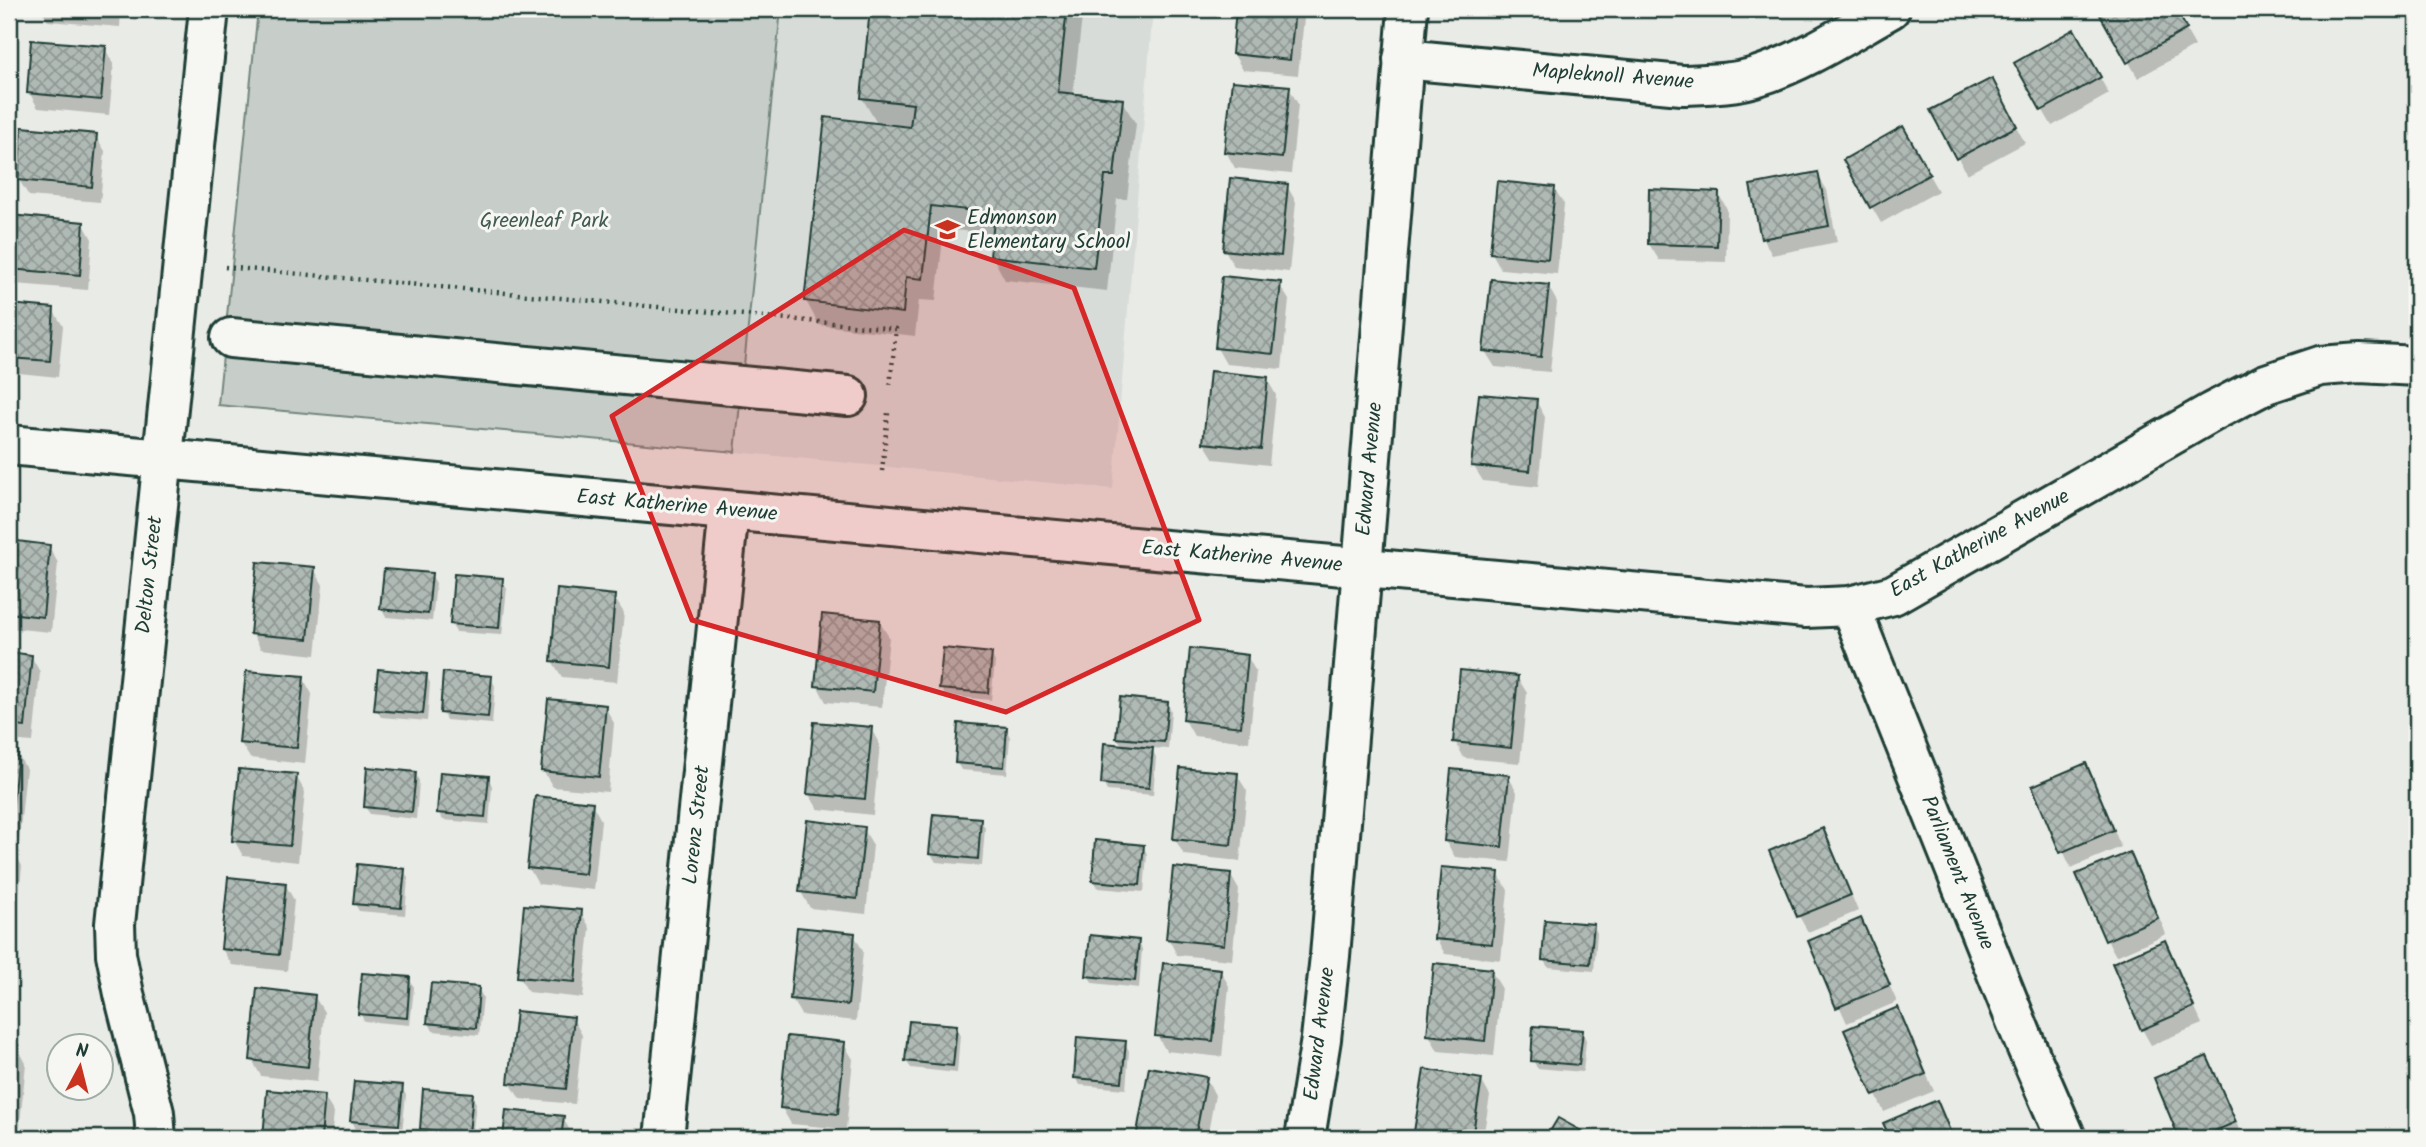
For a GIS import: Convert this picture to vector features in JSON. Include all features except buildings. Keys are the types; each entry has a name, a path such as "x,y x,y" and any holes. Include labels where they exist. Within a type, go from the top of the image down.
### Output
{"street":[{"name":"Delton Street","path":"156,1138 153,1113 117,954 115,924 209,9"},
{"name":"Edward Avenue","path":"1305,1138 1321,1039 1330,956 1408,9"},
{"name":"Mapleknoll Avenue","path":"1404,59 1682,85 1727,83 1757,76 1790,63 1889,9"},
{"path":"231,338 848,396"},
{"name":"East Katherine Avenue","path":"9,445 1806,608 1850,606 1893,595 2211,412 2266,384 2320,366 2360,363 2417,366"},
{"name":"Lorenz Street","path":"664,1138 729,511"},
{"name":"Parliament Avenue","path":"1850,606 2019,1028 2066,1138"}],"path":[{"path":"225,267 896,329"}],"highlighted area":[{"path":"904,230 1074,288 1199,620 1006,712 692,620 612,416"}],"shaded area":[{"name":"Edmonson Elementary School","path":"781,9 1153,9 1113,489 735,452"}],"green space":[{"name":"Greenleaf Park","path":"258,9 781,9 735,452 218,405"}],"place":[{"name":"Edmonson Elementary School","path":"947,230"}]}
